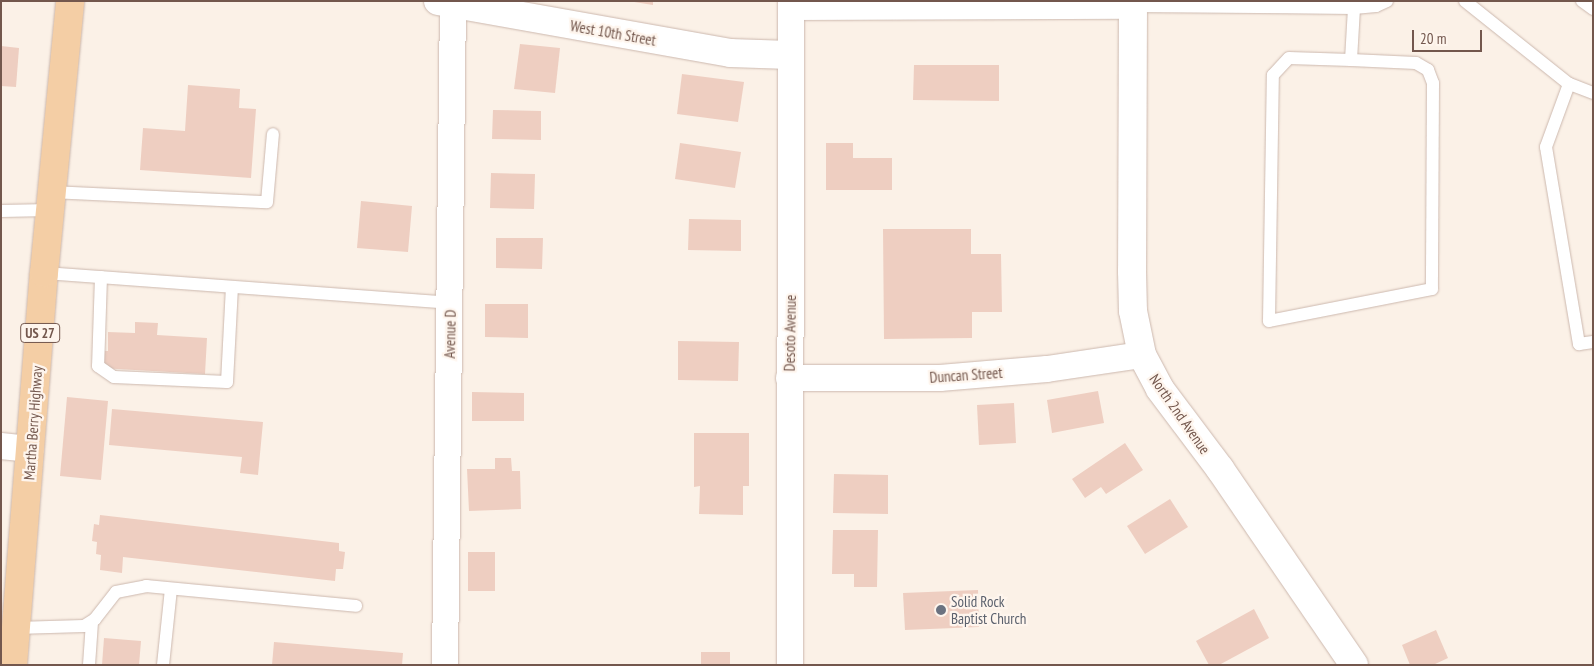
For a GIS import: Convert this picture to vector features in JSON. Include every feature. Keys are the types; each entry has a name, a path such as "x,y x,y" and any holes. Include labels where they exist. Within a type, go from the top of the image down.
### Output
{"main road":[{"name":"Martha Berry Highway","path":"13,665 44,273 70,1"}],"street":[{"name":"West 10th Street","path":"446,3 730,53 790,55"},
{"name":"Avenue D","path":"446,3 450,304 446,665"},
{"path":"791,4 1133,3"},
{"name":"North 2nd Avenue","path":"1133,3 1133,311 1142,355 1160,389 1220,469 1354,665"},
{"name":"Desoto Avenue","path":"790,665 791,4"},
{"name":"Duncan Street","path":"789,378 940,378 1047,368 1142,355"},
{"path":"1,446 31,449"}],"lane":[{"path":"1133,3 1354,8 1376,6 1387,1"},
{"path":"1465,1 1569,84 1593,93"},
{"path":"1582,1 1593,9"},
{"path":"1351,60 1354,8"},
{"path":"1289,58 1351,60 1416,63 1428,70 1433,82 1432,289 1269,321 1273,75 1289,58"},
{"path":"1569,84 1546,147 1579,344 1593,342"},
{"path":"1,211 51,201 267,202 273,134"},
{"path":"44,273 450,304"},
{"path":"101,277 98,366 114,377 227,382 232,286"},
{"path":"16,628 84,626 92,622 116,592 146,586 356,606"},
{"path":"163,665 171,589"},
{"path":"88,665 92,622"}],"building":[{"path":"628,1 653,1 653,5"},
{"path":"520,44 560,48 555,93 514,89"},
{"path":"1,46 19,48 16,87 1,86"},
{"path":"914,65 999,65 999,101 913,100"},
{"path":"682,74 744,82 738,122 677,114"},
{"path":"188,85 240,89 239,108 256,109 251,178 140,170 143,128 185,131"},
{"path":"493,110 541,111 541,140 492,139"},
{"path":"680,143 741,152 735,188 675,179"},
{"path":"826,143 853,143 853,158 892,158 892,190 826,190"},
{"path":"491,173 535,174 534,209 490,208"},
{"path":"361,201 412,206 408,252 357,248"},
{"path":"689,219 741,220 741,251 688,250"},
{"path":"883,229 971,229 971,254 1001,254 1002,312 972,312 972,338 884,339"},
{"path":"496,238 543,238 542,269 496,268"},
{"path":"485,304 528,304 528,338 485,337"},
{"path":"135,322 158,323 157,335 207,338 205,374 100,368 101,351 108,351 108,332 135,333"},
{"path":"678,341 739,342 738,381 678,380"},
{"path":"1098,391 1104,423 1052,433 1047,400"},
{"path":"472,392 524,393 524,421 472,421"},
{"path":"67,397 108,401 101,480 60,476"},
{"path":"1014,403 1016,443 979,445 977,405"},
{"path":"112,409 263,422 258,475 240,473 242,457 109,445"},
{"path":"694,433 749,433 749,486 743,486 743,515 699,514 700,486 694,487"},
{"path":"1125,443 1143,470 1106,494 1101,487 1085,498 1072,479"},
{"path":"495,458 511,458 512,471 520,471 521,509 469,511 467,469 495,469"},
{"path":"834,474 888,475 888,514 833,513"},
{"path":"1170,499 1188,527 1145,554 1127,526"},
{"path":"100,515 339,543 339,551 345,552 343,569 336,569 335,581 123,557 122,573 100,570 101,555 96,554 97,542 92,541 94,524 99,525"},
{"path":"833,530 878,530 877,587 854,587 854,574 832,574"},
{"path":"468,552 495,552 495,591 468,591"},
{"name":"Solid Rock Baptist Church","path":"978,590 979,627 905,630 903,593"},
{"path":"1254,609 1269,638 1219,665 1209,665 1196,641"},
{"path":"1436,630 1448,658 1433,665 1410,665 1402,645"},
{"path":"104,638 141,641 139,665 102,665"},
{"path":"274,642 403,653 402,665 272,665"},
{"path":"701,652 730,652 730,665 701,665"}],"place":[{"name":"Solid Rock Baptist Church","path":"941,610"}]}
